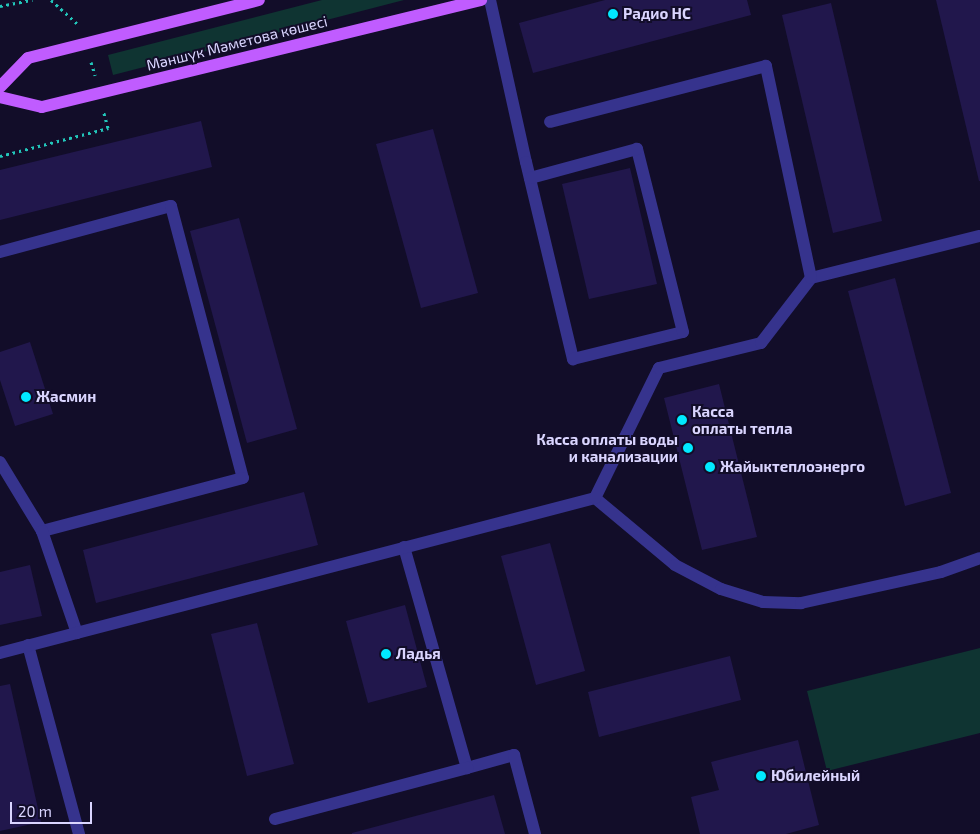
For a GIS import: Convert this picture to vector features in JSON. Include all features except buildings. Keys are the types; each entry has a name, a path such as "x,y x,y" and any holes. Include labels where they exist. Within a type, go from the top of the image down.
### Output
{"main road":[{"path":"0,87 28,58 259,0"},
{"name":"Мәншүк Мәметова көшесі","path":"0,97 42,107 481,0"}],"street":[{"path":"490,0 530,178 573,358 683,332 637,149 530,178"},
{"path":"550,122 766,66 811,278"},
{"path":"0,252 171,206 244,478 42,531"},
{"path":"0,652 595,498 659,368 761,343 811,278 980,236"},
{"path":"0,462 42,531 77,633"},
{"path":"595,498 674,565 721,590 763,602 801,603 941,572 980,558"},
{"path":"404,547 467,768"},
{"path":"28,646 79,834"},
{"path":"276,819 514,755 535,834"}],"path":[{"path":"0,6 32,0"},
{"path":"0,156 108,128"}],"green space":[{"path":"322,0 404,0 113,75 108,55"},
{"path":"980,648 980,733 827,771 807,691"}],"place":[{"name":"Радио НС","path":"613,14"},
{"name":"Жасмин","path":"26,397"},
{"name":"Касса оплаты тепла","path":"682,420"},
{"name":"Касса оплаты воды и канализации","path":"688,448"},
{"name":"Жайыктеплоэнерго","path":"710,467"},
{"name":"Ладья","path":"386,654"},
{"name":"Юбилейный","path":"761,776"}]}
